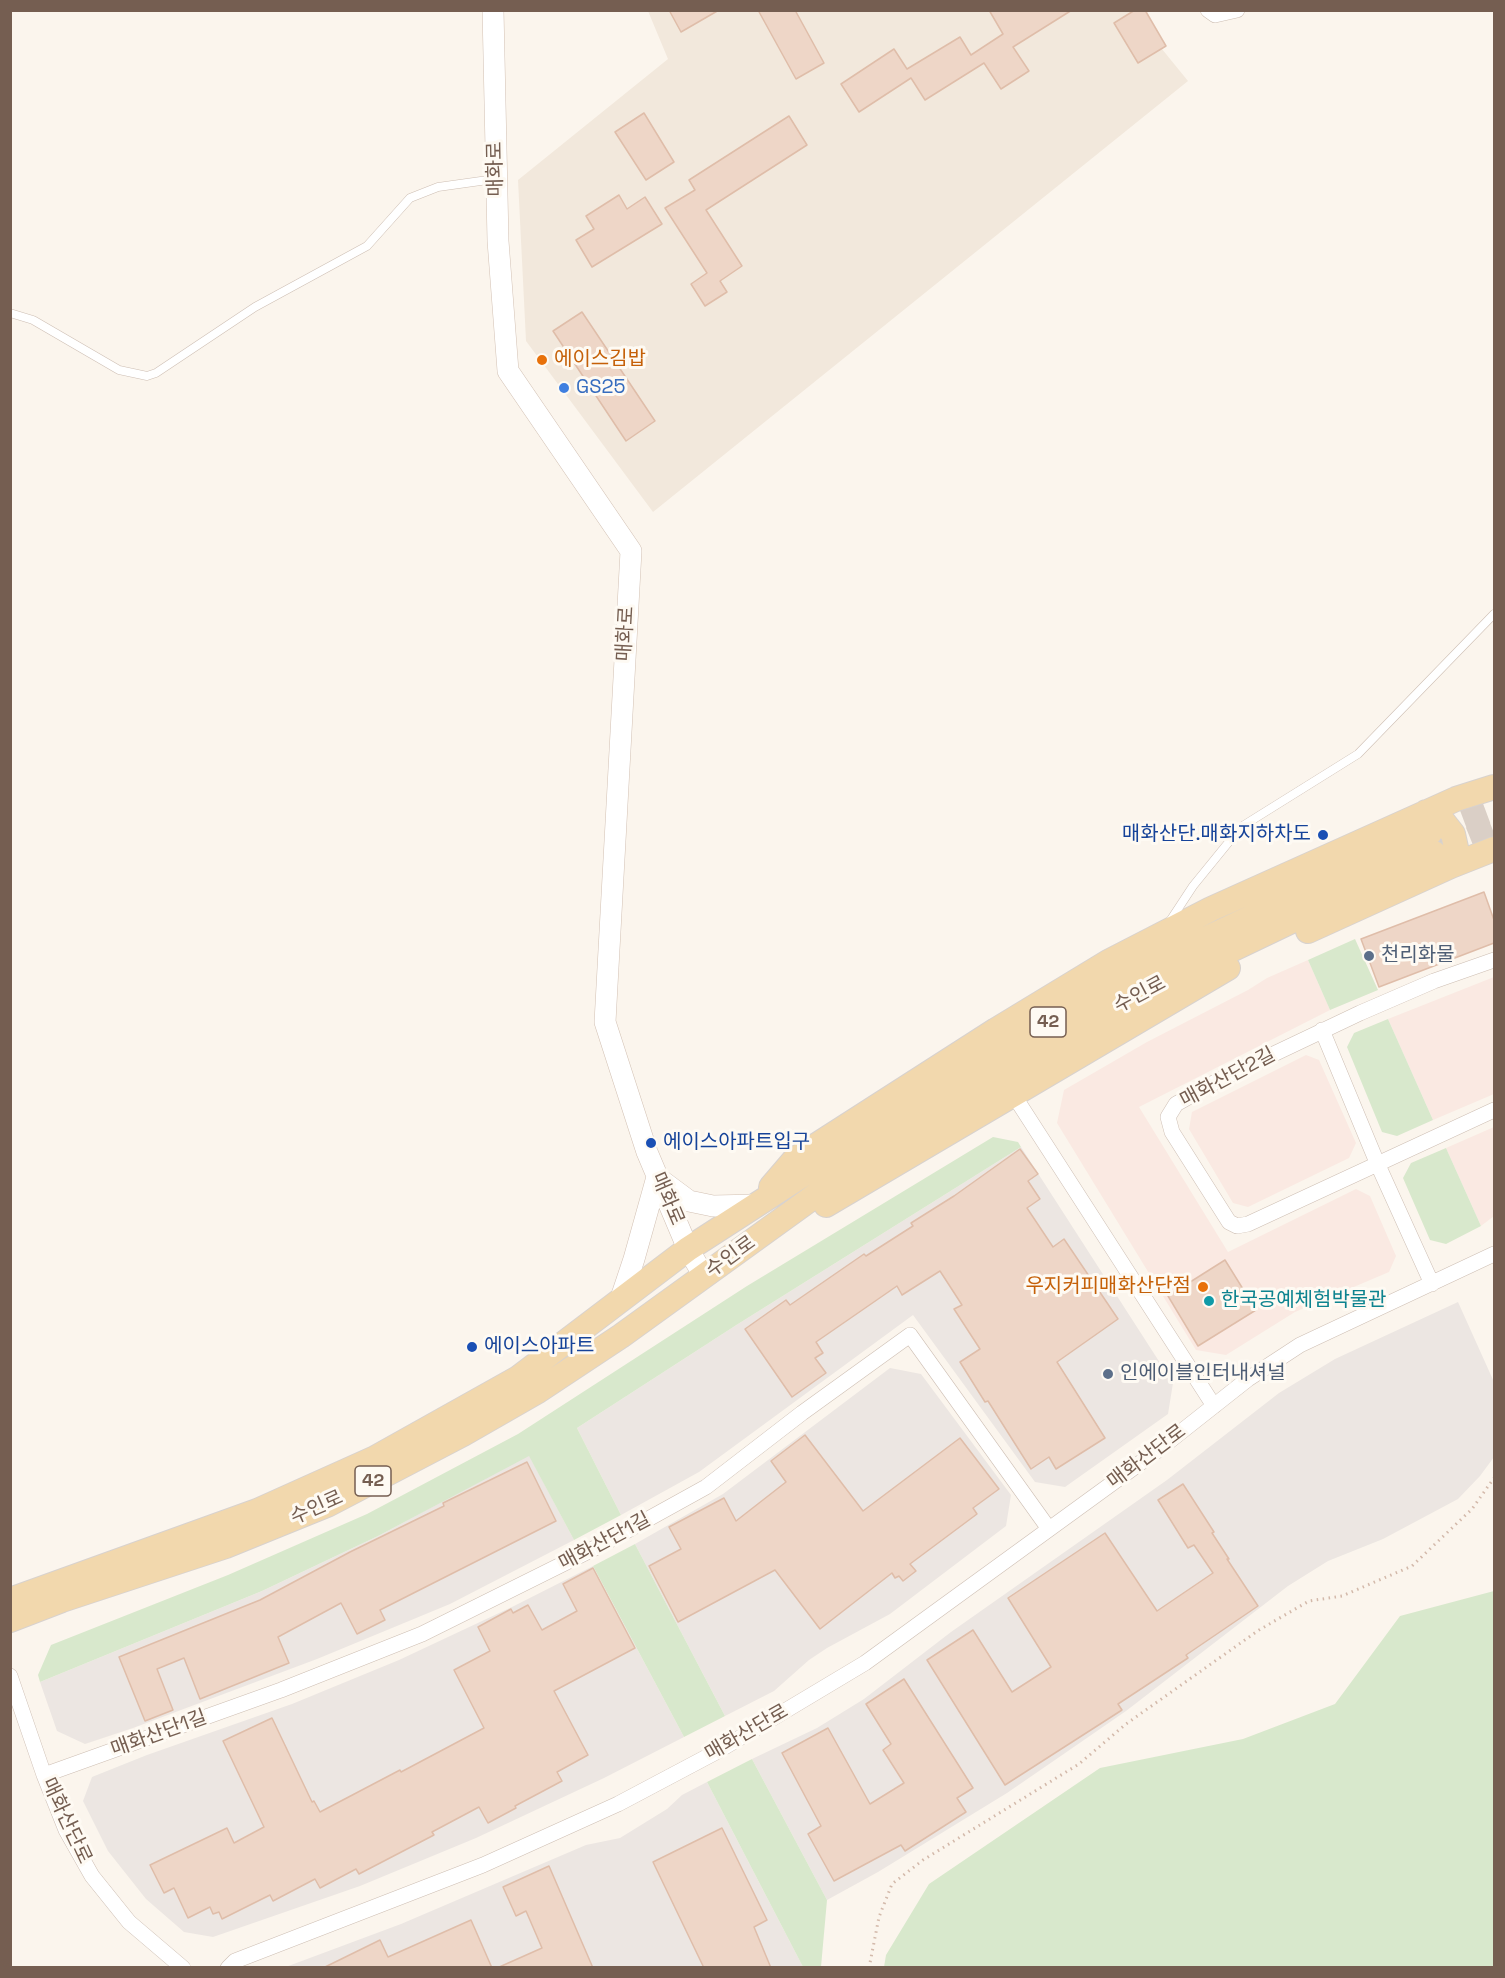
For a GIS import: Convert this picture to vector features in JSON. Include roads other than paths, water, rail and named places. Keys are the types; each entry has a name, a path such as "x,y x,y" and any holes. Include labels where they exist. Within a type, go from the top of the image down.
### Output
{"main road":[{"path":"776,1224 821,1208 1436,841 1456,800 1494,787"},
{"path":"757,1205 795,1159 996,1030 1108,962 1210,909 1436,841 1494,849"},
{"name":"수인로","path":"10,1600 256,1511 375,1458 518,1378 688,1250 950,1080 1120,979 1436,841"},
{"name":"수인로","path":"10,1620 62,1600 226,1546 327,1505 463,1434 538,1391 621,1336 852,1169 928,1118 1139,994 1436,841"}],"street":[{"name":"매화로","path":"493,10 498,241 508,371 631,551 605,1022 647,1152 688,1250 704,1276"},
{"path":"1212,12 1237,10"},
{"name":"매화산단2길","path":"1494,960 1434,981 1322,1030 1219,1080 1176,1104 1168,1117 1172,1132 1230,1222 1237,1226 1248,1224 1494,1110"},
{"path":"1322,1030 1378,1165 1432,1284"},
{"path":"1013,1094 1214,1406"},
{"path":"620,1301 657,1177 689,1201 713,1206 757,1205"},
{"name":"매화산단로","path":"228,1968 235,1961 483,1865 618,1804 708,1756 865,1663 1049,1529 1248,1379 1300,1345 1494,1254"},
{"name":"매화산단1길","path":"44,1775 281,1690 422,1634 603,1544 706,1487 802,1413 910,1335 1049,1529"},
{"name":"매화산단로","path":"10,1676 44,1775 66,1830 92,1876 129,1922 183,1968"}],"lane":[{"path":"10,313 33,320 119,370 147,376 156,373 255,307 367,246 410,198 438,187 496,179"},
{"path":"1161,934 1192,886 1241,827 1358,754 1494,614"}],"tunnel":[{"path":"1430,833 1494,809"},
{"path":"1437,852 1494,829"}],"place":[{"name":"에이스김밥","path":"542,360"},
{"name":"GS25","path":"564,388"},
{"name":"매화산단.매화지하차도","path":"1323,835"},
{"name":"천리화물","path":"1369,956"},
{"name":"에이스아파트입구","path":"651,1143"},
{"name":"우지커피매화산단점","path":"1203,1287"},
{"name":"한국공예체험박물관","path":"1209,1301"},
{"name":"에이스아파트","path":"472,1347"},
{"name":"인에이블인터내셔널","path":"1108,1374"}]}
